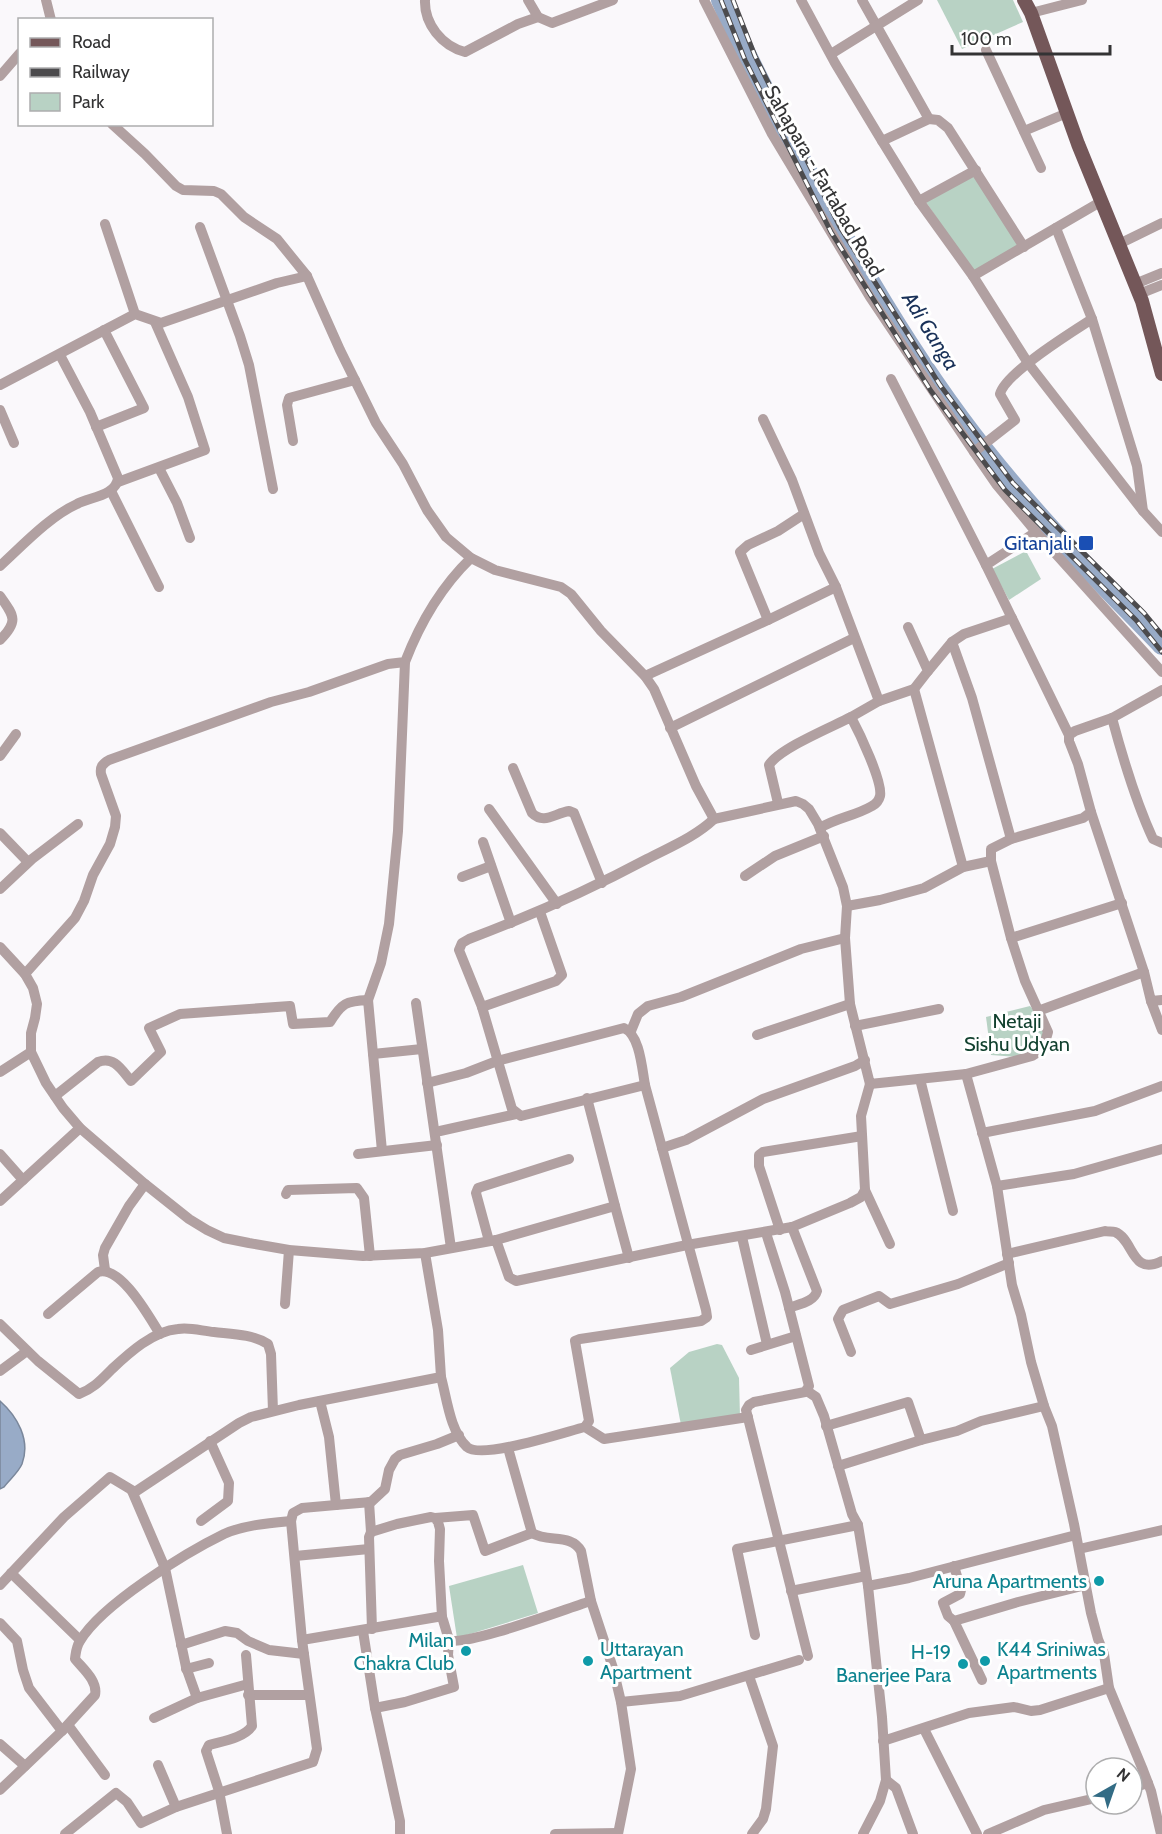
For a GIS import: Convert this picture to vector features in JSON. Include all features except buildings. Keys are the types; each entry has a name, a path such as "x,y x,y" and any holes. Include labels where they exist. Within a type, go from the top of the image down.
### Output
{"main road":[{"path":"1024,0 1032,13 1067,113 1157,339 1162,374"}],"street":[{"path":"46,0 50,18"},
{"path":"425,0 439,39 455,50 465,52 518,24 538,17"},
{"path":"528,0 538,17 547,22 556,23 613,0"},
{"name":"Sahapara - Fartabad Road","path":"704,0 772,134 870,297 979,448 996,484 1162,672"},
{"path":"801,0 835,63 919,201 973,276 1028,363 1143,511 1162,532"},
{"path":"862,0 929,119"},
{"path":"831,54 918,0"},
{"path":"1032,13 1082,0"},
{"path":"986,50 1041,168"},
{"path":"1,70 18,55"},
{"path":"1024,131 1067,113"},
{"path":"882,141 929,119 938,120 948,128 1024,247"},
{"path":"114,126 176,186 183,190 214,191 221,194 244,217 277,239 307,276 376,423 403,464 436,525 446,537 471,558 511,576 561,587 571,594 601,631 654,688 696,786 714,819"},
{"path":"919,201 976,170"},
{"path":"973,276 1102,201"},
{"path":"1119,244 1162,223"},
{"path":"105,224 135,314"},
{"path":"200,227 249,365 273,489"},
{"path":"1056,228 1092,319 1137,466 1143,511"},
{"path":"1137,289 1162,273"},
{"path":"0,385 135,314 161,323 277,283 307,276"},
{"path":"1137,289 1162,285"},
{"path":"979,448 1015,420 1000,394 1002,388 1028,363 1092,319"},
{"path":"0,566 55,518 76,504 205,450 188,397 155,322"},
{"path":"96,427 144,408 104,330"},
{"path":"60,355 96,427 118,478 114,487 159,587"},
{"path":"891,379 1069,735 1069,741 1144,972 1157,1000 1162,1030"},
{"path":"293,441 287,405 289,398 355,380"},
{"path":"0,410 14,443"},
{"path":"763,419 792,480 879,701"},
{"path":"159,468 177,503 190,538"},
{"path":"768,620 740,552 748,545 778,531 804,514"},
{"path":"986,565 1036,532"},
{"path":"382,1151 368,1000 381,963 389,924 398,831 405,662 434,603 451,577 471,558"},
{"path":"645,676 836,587"},
{"path":"0,596 14,618 12,627 0,640"},
{"path":"778,803 769,765 772,760 799,743 879,701 914,689 952,642 964,634 1012,618"},
{"path":"908,627 928,671"},
{"path":"670,729 854,638"},
{"path":"952,642 972,698 1011,839"},
{"path":"25,974 75,918 93,875 110,844 116,816 101,774 100,768 103,764 271,702 309,692 388,664 405,662"},
{"path":"914,689 963,867"},
{"path":"1069,735 1112,718 1162,690"},
{"path":"745,876 775,856 822,832 828,823 873,806 880,797 880,788 868,753 851,717"},
{"path":"1112,718 1126,771 1145,820 1153,839 1162,843"},
{"path":"0,756 16,734"},
{"path":"513,768 532,813 538,819 543,820 569,811 574,813 602,883"},
{"path":"516,1114 512,1109 482,1007 459,950 462,943 540,912 602,883 696,834 714,819 778,803 796,801 809,809 822,832 839,873 847,906 845,938 850,1004 870,1084 861,1116 865,1190 890,1244"},
{"path":"489,809 557,904"},
{"path":"870,1084 966,1074 1032,1056 1043,1049 1048,1032 1025,981 1011,938 991,861 991,849 1011,839 1083,818 1092,812"},
{"path":"0,889 28,862 78,824"},
{"path":"0,833 28,862"},
{"path":"483,842 511,923"},
{"path":"847,906 924,888 963,867 991,861"},
{"path":"462,877 491,866"},
{"path":"1011,938 1122,903"},
{"path":"482,1007 556,981 562,975 540,912"},
{"path":"631,1031 638,1014 648,1006 681,997 792,952 845,938"},
{"path":"0,947 25,974 33,988 37,1004 36,1018 31,1033 31,1052 55,1096 80,1128 145,1184 189,1219 224,1238 289,1250 369,1256 425,1253 492,1241 615,1206"},
{"path":"1038,1011 1144,972"},
{"path":"55,1096 98,1062 104,1060 115,1062 131,1081 161,1052 149,1028 180,1014 290,1006 293,1024 330,1022 339,1008 350,1001 368,1000"},
{"path":"416,1003 451,1248"},
{"path":"757,1035 850,1004"},
{"path":"855,1026 939,1009"},
{"path":"425,1253 438,1330 441,1377 455,1429 471,1449 478,1451 508,1448 585,1427 589,1421 575,1341 701,1321 707,1317 645,1085 635,1038 631,1031 624,1028 497,1061 466,1073 427,1083"},
{"path":"373,1054 422,1049"},
{"path":"0,1072 31,1052"},
{"path":"662,1148 686,1140 763,1099 855,1066 865,1060"},
{"path":"966,1074 997,1186 1008,1258 1031,1362 1052,1426 1098,1639 1104,1654 1109,1688 1159,1813 1161,1834"},
{"path":"920,1079 952,1211"},
{"path":"440,1131 516,1114 521,1116 645,1085"},
{"path":"982,1133 1095,1111 1162,1086"},
{"path":"587,1098 629,1258"},
{"path":"0,1201 80,1128"},
{"path":"780,1230 759,1166 759,1155 772,1150 862,1136"},
{"path":"358,1154 436,1146"},
{"path":"997,1186 1074,1174 1162,1149"},
{"path":"0,1154 23,1180"},
{"path":"569,1159 478,1188 476,1193 492,1241 509,1277 516,1281 687,1245 792,1227 850,1203 861,1197 865,1190"},
{"path":"105,1270 103,1255 105,1248 129,1206 145,1184"},
{"path":"286,1194 288,1190 357,1188 364,1198 369,1256"},
{"path":"789,1308 811,1300 816,1296 817,1291 792,1227"},
{"path":"851,1352 838,1319 843,1310 879,1296 890,1304 958,1284 1008,1258 1105,1231 1115,1232 1123,1238 1133,1256 1141,1263 1149,1265 1162,1261"},
{"path":"766,1233 789,1308 809,1386 807,1391"},
{"path":"742,1237 768,1344"},
{"path":"285,1304 289,1250"},
{"path":"48,1314 98,1272 105,1270 114,1273 122,1282 160,1334"},
{"path":"0,1324 79,1394 90,1390 126,1355 160,1334 174,1329 190,1328 243,1335 261,1340 268,1344 271,1354 273,1411"},
{"path":"751,1350 796,1336"},
{"path":"0,1371 27,1350"},
{"path":"132,1491 141,1488 239,1423 273,1411 441,1377"},
{"path":"621,1702 680,1696 804,1658 791,1591 746,1410 754,1402 807,1391 816,1397 852,1514 858,1525 867,1581 886,1780 880,1801 863,1834"},
{"path":"320,1401 329,1437 336,1505"},
{"path":"826,1426 908,1402 921,1440"},
{"path":"838,1466 957,1431 981,1421 1044,1406"},
{"path":"585,1427 604,1439 748,1416"},
{"path":"65,1834 116,1793 127,1802 141,1823 219,1791 313,1762 317,1749 302,1640 291,1521 294,1513 302,1508 369,1502 385,1489 389,1470 400,1455 459,1436"},
{"path":"201,1521 228,1501 229,1483 210,1442"},
{"path":"508,1448 532,1533"},
{"path":"0,1585 64,1517 106,1479 113,1478 132,1491 165,1568 186,1669 197,1698"},
{"path":"369,1502 371,1532 369,1537 368,1630 375,1708 400,1821 400,1834"},
{"path":"371,1532 431,1517 473,1515 485,1551 532,1533 543,1538 573,1541 577,1544 581,1551 591,1601 613,1668 621,1702 631,1768 618,1834 555,1834"},
{"path":"375,1708 405,1702 454,1687 448,1655 449,1640 442,1617 440,1529 435,1518"},
{"path":"0,1790 88,1705 95,1695 96,1689 91,1678 75,1659 76,1648 88,1630 112,1606 165,1568 224,1534 245,1527 291,1521"},
{"path":"755,1635 736,1543 778,1542 858,1525"},
{"path":"1079,1549 1162,1530"},
{"path":"791,1591 954,1566 1076,1535"},
{"path":"295,1556 369,1549"},
{"path":"954,1566 961,1590 960,1594 943,1603 982,1680"},
{"path":"11,1573 80,1640"},
{"path":"954,1622 1018,1602 1086,1585"},
{"path":"449,1640 457,1643 591,1601"},
{"path":"302,1640 442,1617"},
{"path":"0,1623 17,1641 29,1688 105,1775"},
{"path":"182,1645 225,1631 237,1633 268,1650 304,1654"},
{"path":"227,1834 219,1791 206,1755 207,1747 251,1729 246,1655"},
{"path":"186,1669 209,1663"},
{"path":"750,1676 773,1746 766,1809 763,1819 752,1834"},
{"path":"883,1741 969,1713 1014,1707 1031,1711 1040,1710 1109,1688"},
{"path":"154,1718 197,1698 248,1689 309,1695"},
{"path":"924,1729 977,1834"},
{"path":"0,1744 25,1766"},
{"path":"158,1765 176,1807"},
{"path":"886,1780 896,1788 913,1834"},
{"path":"1144,1784 1148,1783"},
{"path":"988,1834 1044,1809 1084,1801"}],"green space":[{"path":"937,0 1013,0 1023,22 962,49"},
{"path":"977,174 1021,246 974,274 926,202"},
{"path":"1026,551 1041,579 1009,600 992,569"},
{"name":"Netaji Sishu Udyan","path":"1030,1006 1043,1021 1043,1049 1017,1057 991,1055 986,1017"},
{"path":"717,1344 722,1345 739,1378 740,1417 681,1425 670,1368 689,1352"},
{"path":"523,1565 538,1613 457,1638 449,1586"}],"water":[{"path":"0,1401 17,1421 25,1446 22,1464 0,1489"}],"waterway":[{"name":"Adi Ganga","path":"721,0 769,100 822,198 864,272 932,380 983,449 1046,524 1162,645"}],"railway":[{"path":"721,0 745,60 831,232 931,391 1005,490 1136,620 1162,652"},
{"path":"733,0 755,56 840,227 940,385 1013,483 1144,613 1162,635"}],"place":[{"name":"Gitanjali","path":"1086,543"},
{"name":"Aruna Apartments","path":"1099,1581"},
{"name":"Milan Chakra Club","path":"466,1651"},
{"name":"Uttarayan Apartment","path":"588,1661"},
{"name":"K44 Sriniwas Apartments","path":"985,1661"},
{"name":"H-19 Banerjee Para","path":"963,1664"}]}
